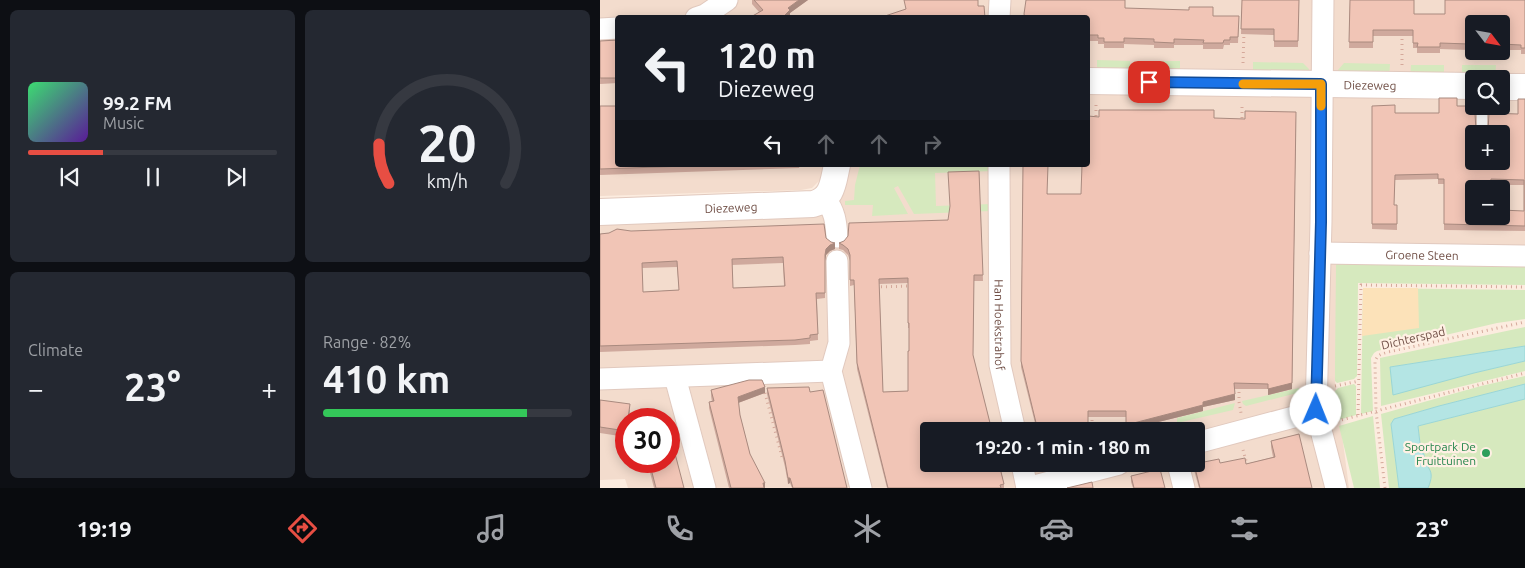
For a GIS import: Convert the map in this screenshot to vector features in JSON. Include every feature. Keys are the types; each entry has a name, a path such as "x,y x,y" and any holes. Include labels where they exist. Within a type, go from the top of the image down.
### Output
{"street":[{"path":"700,11 727,0"},
{"path":"1000,0 1000,15"},
{"path":"1323,0 1320,253 1325,412 1336,488"},
{"path":"600,29 615,28"},
{"name":"Diezeweg","path":"1092,81 1465,86"},
{"path":"1510,87 1525,87"},
{"path":"837,167 831,190 825,199 832,207 836,219 837,237"},
{"name":"Han Hoekstrahof","path":"999,167 1000,365 1013,422"},
{"name":"Diezeweg","path":"600,212 813,204 825,199"},
{"name":"Groene Steen","path":"1320,253 1525,256"},
{"path":"837,261 839,343 831,370 861,488"},
{"path":"600,379 831,370"},
{"path":"675,377 705,488"},
{"path":"1205,441 1325,412"},
{"path":"1024,472 1027,488 1088,472"},
{"path":"1180,472 1184,488"}],"path":[{"path":"1242,132 1244,25"},
{"path":"1402,85 1403,27"},
{"path":"1092,81 1096,130"},
{"path":"872,287 917,285"},
{"path":"1358,416 1361,286 1525,287"},
{"name":"Dichterspad","path":"1385,488 1376,411 1375,362 1379,354 1525,322"},
{"path":"760,373 782,457"},
{"path":"1325,412 1335,421 1525,373"},
{"path":"1333,394 1333,387 1359,381"},
{"path":"1239,383 1238,402 1248,469"},
{"path":"1092,412 1092,422"},
{"path":"1164,418 1164,422"}],"shaded area":[{"path":"600,0 1525,0 1525,82 1510,80 1510,70 1465,70 1465,78 1090,72 1090,15 615,15 615,167 823,167 820,180 812,188 801,190 600,196"},
{"path":"1090,90 1465,96 1465,115 1510,115 1510,96 1525,97 1525,263 1340,261 1335,381 1349,488 628,488 625,479 600,480 600,222 831,213 842,167 1090,167"}],"green space":[{"path":"1097,60 1130,61 1130,74 1097,74"},
{"path":"1147,61 1180,61 1180,75 1147,75"},
{"path":"1253,62 1303,63 1309,69 1308,77 1253,76"},
{"path":"1344,63 1390,64 1389,78 1338,77 1338,70"},
{"path":"1411,65 1444,65 1444,79 1410,79"},
{"path":"1462,65 1496,65 1496,70 1465,70 1465,79 1462,79"},
{"path":"860,167 991,167 992,171 935,173 936,206 992,204 991,211 914,214 898,186 894,188 908,214 872,216 873,205 845,205 845,201 854,200"},
{"path":"1340,261 1525,263 1525,285 1358,283 1357,376 1354,379 1337,383 1335,381 1336,264"},
{"path":"1363,288 1525,290 1525,319 1497,323 1377,351 1371,358 1373,411 1361,414"},
{"path":"1525,327 1525,346 1390,367 1474,373 1525,361 1525,371 1381,406 1380,358"},
{"path":"1525,376 1525,384 1394,419 1391,424 1399,488 1389,488 1381,414 1481,386"},
{"path":"1354,384 1356,386 1356,415 1338,420 1334,408 1335,391 1338,388"},
{"path":"1299,388 1297,393 1246,406 1242,401"},
{"name":"Sportpark De Fruittuinen","path":"1525,399 1525,488 1428,488 1431,479 1421,452 1418,426"},
{"path":"1235,403 1233,410 1181,422 1177,422 1177,418"},
{"path":"1373,416 1380,488 1354,488 1339,426"}],"sand":[{"path":"1363,288 1418,288 1419,328 1362,336"}],"water":[{"path":"1525,346 1525,361 1393,395 1390,367"},
{"path":"1525,384 1525,399 1418,426 1421,452 1424,454 1431,472 1428,488 1399,488 1391,424 1394,419"}],"building":[{"path":"754,0 799,0 788,8 790,10 785,15 754,15 763,10"},
{"path":"904,0 978,0 978,6 984,6 985,15 888,15 906,9"},
{"path":"1026,0 1125,0 1125,8 1189,10 1189,7 1213,7 1213,16 1239,16 1238,37 1230,37 1230,40 1224,40 1223,43 1203,43 1204,40 1174,39 1174,43 1154,42 1154,39 1124,38 1124,42 1104,42 1104,38 1098,38 1098,35 1090,35 1090,15 1024,14"},
{"path":"1242,0 1299,0 1298,41 1274,41 1274,29 1241,29"},
{"path":"1350,0 1414,0 1414,14 1445,14 1445,0 1525,0 1525,48 1521,48 1521,45 1510,44 1510,15 1465,15 1465,44 1440,43 1440,47 1417,47 1418,43 1413,43 1413,30 1373,30 1373,42 1349,42"},
{"path":"615,40 615,78 600,78 600,41"},
{"path":"1439,98 1457,98 1457,106 1465,106 1465,115 1475,115 1476,125 1465,125 1465,170 1510,170 1510,125 1488,125 1489,115 1518,114 1518,99 1525,99 1525,226 1484,225 1510,225 1510,210 1524,211 1524,180 1491,179 1465,180 1465,225 1444,224 1444,179 1438,179 1438,174 1395,175 1394,205 1397,205 1397,224 1372,224 1372,106 1395,105 1395,113 1439,113"},
{"path":"600,106 615,106 615,167 658,167 600,169"},
{"path":"1099,110 1214,110 1214,118 1245,119 1245,111 1296,112 1292,383 1268,389 1268,384 1234,383 1235,394 1203,402 1203,405 1138,422 1126,422 1126,411 1088,411 1088,422 1036,422 1021,361 1023,167 1048,167 1047,194 1081,194 1082,167 1090,167 1090,116 1099,117"},
{"path":"979,171 983,275 974,275 973,355 990,422 920,422 920,472 1001,472 1004,484 1000,485 1001,488 888,488 857,363 854,280 850,280 850,255 848,249 839,243 848,236 849,223 948,220 950,206 948,172","holes":["908,278 908,391 883,392 879,279"]},
{"path":"824,224 826,238 835,243 826,249 825,293 816,293 818,334 810,335 810,338 795,340 600,346 600,234 609,233 617,229 631,231","holes":["783,257 785,286 733,288 732,259","677,261 679,290 643,292 642,263"]},
{"path":"749,380 762,380 765,387 738,397 740,415 750,454 765,483 763,483 764,488 731,488 709,402 714,401 711,390"},
{"path":"809,387 810,392 823,390 847,488 793,488 790,478 788,478 767,388"},
{"path":"600,400 630,404 629,408 615,408 615,429 600,427"},
{"path":"1299,434 1312,488 1200,488 1196,472 1205,472 1205,462 1219,459 1220,463 1245,458 1246,464 1275,457 1271,441"},
{"path":"1148,472 1161,472 1165,488 1134,488 1131,476"},
{"path":"652,473 680,473 684,488 656,488"},
{"path":"1092,482 1093,488 1067,488"}],"slow traffic":[{"path":"1243,84 1321,84 1321,106"}],"place":[{"name":"Sportpark De Fruittuinen","path":"1486,453"}],"route":[{"path":"1149,82 1321,84 1321,222 1316,410"}]}
